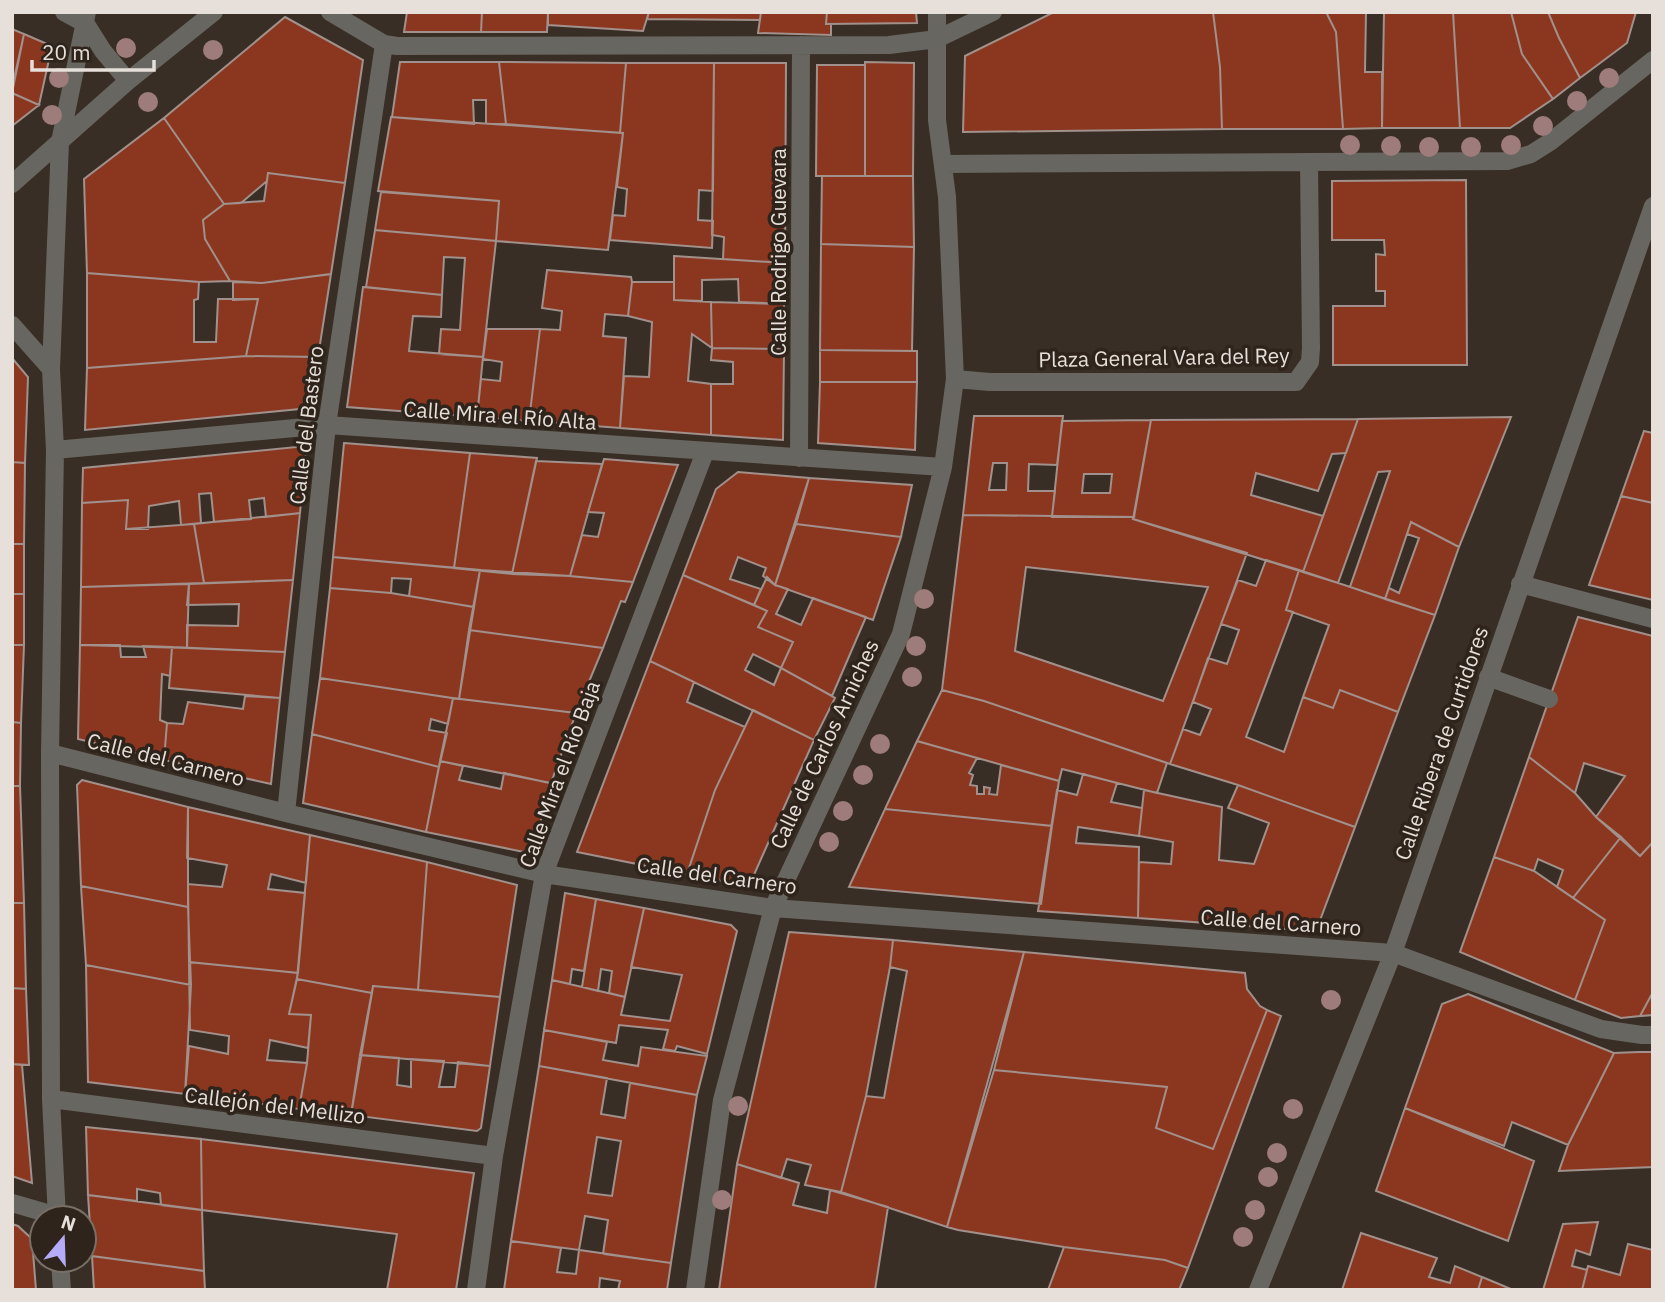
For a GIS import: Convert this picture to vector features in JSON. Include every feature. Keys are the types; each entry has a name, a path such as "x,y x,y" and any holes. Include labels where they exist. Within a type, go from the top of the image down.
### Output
{"street":[{"path":"64,12 86,18 103,51 128,81"},
{"path":"12,184 128,81 214,12"},
{"path":"330,12 384,44 801,45 889,45 937,39 993,12"},
{"path":"937,12 937,120 947,197 955,379"},
{"path":"56,1204 51,1099 50,753 55,450 51,369 60,142 86,18"},
{"name":"Calle del Bastero","path":"286,813 327,425 384,44"},
{"name":"Calle Rodrigo Guevara","path":"800,458 801,45"},
{"path":"943,164 1507,161 1531,153 1550,142 1653,60"},
{"name":"Plaza General Vara del Rey","path":"955,379 990,382 1296,382 1310,362 1311,348 1310,162"},
{"name":"Calle Ribera de Curtidores","path":"1258,1290 1393,953 1653,206"},
{"path":"12,325 51,369"},
{"name":"Calle de Carlos Arniches","path":"695,1290 722,1100 772,908 901,634 943,467 955,379"},
{"name":"Calle Mira el Río Alta","path":"55,450 327,425 943,467"},
{"name":"Calle Mira el Río Baja","path":"475,1290 494,1156 544,874 705,452"},
{"path":"1520,584 1653,619"},
{"path":"1488,677 1549,699"},
{"name":"Calle del Carnero","path":"50,753 286,813 544,874 772,908 1393,953 1601,1030 1653,1035"},
{"name":"Callejón del Mellizo","path":"51,1099 494,1156"}],"building":[{"path":"407,12 482,12 481,32 404,32"},
{"path":"482,12 548,12 547,32 481,32"},
{"path":"548,12 649,12 643,31 548,25"},
{"path":"649,12 761,12 760,20 647,19"},
{"path":"761,12 827,12 826,24 831,24 831,35 758,33"},
{"path":"827,12 916,12 917,23 826,24"},
{"path":"1054,12 1213,12 1220,67 1222,129 963,132 965,56"},
{"path":"1213,12 1326,12 1336,32 1343,129 1222,129 1220,67"},
{"path":"1326,12 1366,12 1365,72 1382,72 1382,128 1343,129 1336,32"},
{"path":"1384,12 1453,12 1460,128 1382,128"},
{"path":"1453,12 1511,12 1522,54 1553,99 1510,128 1460,128"},
{"path":"1511,12 1548,12 1580,78 1553,99 1522,54"},
{"path":"1548,12 1636,12 1627,43 1580,78"},
{"path":"285,17 363,60 345,183 268,173 267,181 241,203 224,204 164,118"},
{"path":"12,29 24,34 12,88"},
{"path":"24,34 52,46 39,105 12,93"},
{"path":"400,62 499,62 506,124 486,124 486,100 473,100 474,124 392,117"},
{"path":"499,62 626,63 620,133 506,124"},
{"path":"865,62 914,63 913,176 865,176"},
{"path":"626,63 714,63 713,191 699,190 698,220 713,221 712,248 610,240 613,215 625,216 627,189 617,187"},
{"path":"714,63 786,63 785,263 723,259 724,237 712,235"},
{"path":"817,65 865,65 865,176 816,176"},
{"path":"12,93 39,105 12,126"},
{"path":"391,117 623,133 608,250 496,241 499,201 378,191"},
{"path":"164,118 224,204 203,220 205,239 230,281 199,282 87,273 84,179"},
{"path":"268,173 345,183 331,274 262,283 230,281 205,239 203,220 224,204 264,201"},
{"path":"822,176 913,176 914,247 821,244"},
{"path":"1466,180 1467,365 1333,365 1333,306 1385,306 1385,291 1376,291 1376,254 1385,255 1384,240 1332,240 1332,181"},
{"path":"381,192 499,201 496,241 375,230"},
{"path":"375,230 496,241 483,357 439,354 441,329 460,330 465,258 444,257 442,295 366,287"},
{"path":"821,244 914,247 912,351 820,350"},
{"path":"674,256 785,263 784,304 739,302 738,279 702,280 702,301 674,300"},
{"path":"547,270 631,277 628,316 605,314 603,336 626,338 620,428 529,421 540,329 560,330 562,311 542,308"},
{"path":"87,273 199,282 198,299 194,300 194,342 216,342 218,299 258,299 246,356 87,368"},
{"path":"331,274 318,357 246,356 258,299 233,300 233,282 262,283"},
{"path":"632,282 674,282 674,300 711,302 712,348 692,334 688,381 711,384 711,435 620,428 624,376 649,377 652,322 628,316"},
{"path":"363,287 442,295 441,317 413,316 409,351 483,357 477,417 347,407"},
{"path":"711,302 784,304 784,349 712,348"},
{"path":"487,329 540,329 529,421 477,417 481,379 500,381 502,362 483,359"},
{"path":"712,348 784,349 783,440 711,435 711,384 733,384 733,362 711,360"},
{"path":"820,350 917,351 917,382 820,382"},
{"path":"246,356 318,357 310,408 85,430 87,368"},
{"path":"12,358 28,377 25,463 12,462"},
{"path":"820,382 917,382 915,450 818,443"},
{"path":"974,416 1063,416 1057,465 1029,464 1028,491 1055,491 1052,516 963,515","holes":["993,463 1007,463 1006,490 989,490"]},
{"path":"1511,417 1459,547 1411,522 1385,599 1350,587 1390,471 1378,472 1338,583 1303,572 1358,419"},
{"path":"1358,419 1346,453 1332,454 1318,491 1256,473 1251,495 1323,516 1303,572 1133,519 1151,420"},
{"path":"1151,420 1134,517 1052,517 1062,421","holes":["1084,474 1112,474 1110,493 1082,493"]},
{"path":"1644,431 1653,433 1653,503 1621,496"},
{"path":"344,443 470,453 454,568 333,557"},
{"path":"306,446 300,513 266,517 264,498 249,500 251,519 214,522 211,493 199,494 201,523 181,525 179,501 149,506 148,529 126,529 128,500 82,503 83,468"},
{"path":"470,453 537,458 512,574 454,568"},
{"path":"604,459 678,465 633,582 570,576 582,535 598,537 604,513 588,512"},
{"path":"536,461 602,464 570,576 512,574"},
{"path":"12,462 25,463 24,544 12,544"},
{"path":"738,472 809,478 775,585 763,576 766,568 738,557 730,579 761,589 754,605 683,575 716,489"},
{"path":"809,478 912,485 901,537 796,524"},
{"path":"1621,496 1653,503 1653,600 1589,585"},
{"path":"128,500 126,529 194,524 204,583 81,587 82,503"},
{"path":"300,513 293,580 204,583 194,524"},
{"path":"963,515 1134,517 1133,519 1247,553 1170,764 984,701 942,690","holes":["1026,567 1208,587 1163,701 1015,651"]},
{"path":"1411,522 1459,547 1435,615 1385,599 1389,588 1399,593 1419,538 1407,534"},
{"path":"796,524 901,537 873,620 775,585"},
{"path":"12,544 24,544 24,594 12,594"},
{"path":"333,557 480,570 474,607 409,596 411,579 392,578 391,593 330,588"},
{"path":"1266,560 1299,570 1286,610 1293,612 1246,737 1284,752 1303,697 1333,708 1340,690 1398,712 1355,827 1170,764 1183,729 1200,735 1211,709 1193,702 1208,658 1227,664 1239,630 1221,624 1238,580 1256,586"},
{"path":"480,570 633,582 625,602 621,601 603,648 469,630"},
{"path":"1299,570 1435,615 1398,712 1340,690 1333,708 1303,697 1329,625 1286,610"},
{"path":"683,575 767,611 758,627 793,642 781,668 835,698 814,740 650,661","holes":["753,654 781,668 774,685 745,670"]},
{"path":"767,577 775,585 788,589 776,614 801,625 813,598 866,617 832,696 781,668 793,642 758,627 767,611 754,605"},
{"path":"293,580 285,652 187,648 187,625 238,626 239,604 187,605 189,584"},
{"path":"189,584 187,648 80,645 81,587"},
{"path":"330,588 391,593 474,607 459,699 320,678"},
{"path":"12,594 24,594 24,645 12,645"},
{"path":"1578,617 1653,636 1653,842 1640,856 1596,817 1625,776 1584,763 1575,793 1529,757"},
{"path":"469,630 603,648 576,713 459,699"},
{"path":"12,645 24,645 21,723 12,722"},
{"path":"80,645 120,645 121,657 146,657 143,646 172,647 170,676 162,674 160,720 167,723 164,760 78,739"},
{"path":"172,647 285,652 280,698 169,688"},
{"path":"650,661 694,682 687,702 745,727 715,790 687,874 577,852"},
{"path":"320,678 453,698 448,724 431,719 429,730 447,733 439,767 312,734"},
{"path":"942,690 984,701 1167,763 1157,793 1062,769 1059,781 917,741"},
{"path":"245,696 280,698 271,784 164,760 167,723 183,724 188,702 243,709"},
{"path":"453,698 576,713 551,783 440,761"},
{"path":"753,710 814,740 749,886 687,874 715,790"},
{"path":"12,722 21,723 20,786 12,786"},
{"path":"312,734 439,767 426,832 303,803"},
{"path":"917,741 977,758 969,773 973,775 970,785 977,786 977,794 984,794 984,787 990,788 989,794 997,795 1001,765 1059,781 1052,826 885,809"},
{"path":"1529,757 1575,793 1596,817 1621,837 1573,898 1557,887 1563,870 1538,859 1534,871 1494,857"},
{"path":"440,761 463,766 459,780 501,789 504,773 554,784 529,853 426,832"},
{"path":"1083,774 1117,783 1111,802 1142,808 1139,836 1078,827 1076,843 1139,847 1138,918 1038,911 1057,790 1077,795"},
{"path":"82,780 188,807 188,907 81,886 77,785"},
{"path":"1238,785 1355,827 1316,931 1138,918 1139,862 1171,864 1173,842 1139,836 1144,790 1222,807 1219,860 1254,864 1269,823 1228,808"},
{"path":"12,786 20,786 24,903 12,903"},
{"path":"188,807 310,835 306,883 271,874 268,889 305,893 298,973 189,962 188,884 222,887 227,865 187,858"},
{"path":"885,809 1052,826 1041,904 849,887"},
{"path":"310,835 427,862 418,990 373,986 372,993 297,979"},
{"path":"1621,837 1640,856 1653,842 1653,992 1640,1016 1621,1018 1575,1000 1605,920 1573,898"},
{"path":"1494,857 1534,871 1605,920 1575,1000 1460,952"},
{"path":"427,862 517,885 500,997 418,990"},
{"path":"81,886 188,907 191,985 86,965"},
{"path":"565,893 596,899 584,971 572,969 570,984 552,980"},
{"path":"596,899 644,908 625,997 609,993 612,971 601,969 598,991 582,987"},
{"path":"12,903 24,903 26,989 12,988"},
{"path":"644,908 731,925 737,931 707,1054 677,1046 675,1051 663,1049 668,1030 619,1025 616,1043 544,1030 552,980 625,997 621,1015 670,1021 682,975 631,967"},
{"path":"789,932 893,940 866,1096 841,1192 805,1185 811,1165 787,1159 781,1178 737,1164"},
{"path":"893,940 1024,952 947,1227 841,1192 866,1096 884,1098 907,971 890,967"},
{"path":"1024,952 1245,973 1247,989 1260,1006 1267,1010 1213,1149 1156,1128 1167,1087 994,1070"},
{"path":"189,962 298,973 289,1014 311,1015 308,1048 270,1040 267,1060 307,1063 299,1109 185,1094 189,1046 228,1054 229,1036 190,1030"},
{"path":"86,965 191,985 185,1094 88,1082"},
{"path":"297,979 372,993 351,1115 299,1109 307,1063 311,1015 289,1014"},
{"path":"373,986 500,997 490,1066 360,1055"},
{"path":"12,988 26,989 29,1065 12,1064"},
{"path":"1653,992 1653,1015 1640,1016"},
{"path":"1468,994 1614,1053 1568,1145 1512,1122 1504,1146 1405,1108 1442,1004"},
{"path":"1267,1010 1281,1016 1188,1268 1165,1260 1064,1247 947,1227 994,1070 1167,1087 1156,1128 1213,1149"},
{"path":"544,1030 607,1042 603,1060 638,1066 641,1047 707,1056 697,1095 539,1066"},
{"path":"1653,1052 1653,1167 1559,1171 1568,1145 1614,1053"},
{"path":"360,1055 399,1058 397,1085 411,1087 411,1059 444,1061 439,1087 455,1087 458,1062 490,1066 481,1128 477,1131 351,1115"},
{"path":"12,1064 22,1065 32,1183 12,1176"},
{"path":"539,1066 607,1078 601,1114 625,1118 630,1083 697,1095 671,1263 603,1254 608,1220 585,1216 579,1250 511,1241","holes":["597,1137 621,1141 612,1196 588,1193"]},
{"path":"1405,1108 1534,1161 1508,1241 1376,1191"},
{"path":"86,1127 201,1139 202,1210 161,1205 160,1193 137,1189 137,1201 88,1195"},
{"path":"201,1139 474,1173 456,1290 387,1290 397,1234 202,1210"},
{"path":"737,1164 799,1183 793,1205 827,1213 830,1190 888,1207 875,1290 719,1290"},
{"path":"88,1195 202,1210 204,1271 98,1257 98,1204 89,1204"},
{"path":"1598,1222 1590,1255 1576,1250 1572,1266 1587,1270 1582,1290 1543,1290 1563,1224"},
{"path":"12,1224 28,1235 28,1274 35,1274 36,1290 12,1290"},
{"path":"1361,1233 1437,1258 1429,1277 1450,1283 1455,1266 1482,1277 1478,1290 1342,1290"},
{"path":"511,1241 561,1248 557,1272 576,1274 579,1250 671,1263 667,1290 618,1290 620,1281 600,1278 599,1290 504,1290"},
{"path":"1628,1244 1653,1250 1653,1290 1582,1290 1588,1266 1620,1275"},
{"path":"1064,1247 1165,1260 1188,1268 1179,1290 1048,1290"},
{"path":"98,1257 204,1271 205,1290 94,1290 93,1274 98,1274"},
{"path":"1482,1277 1499,1284 1513,1290 1478,1290"}]}
